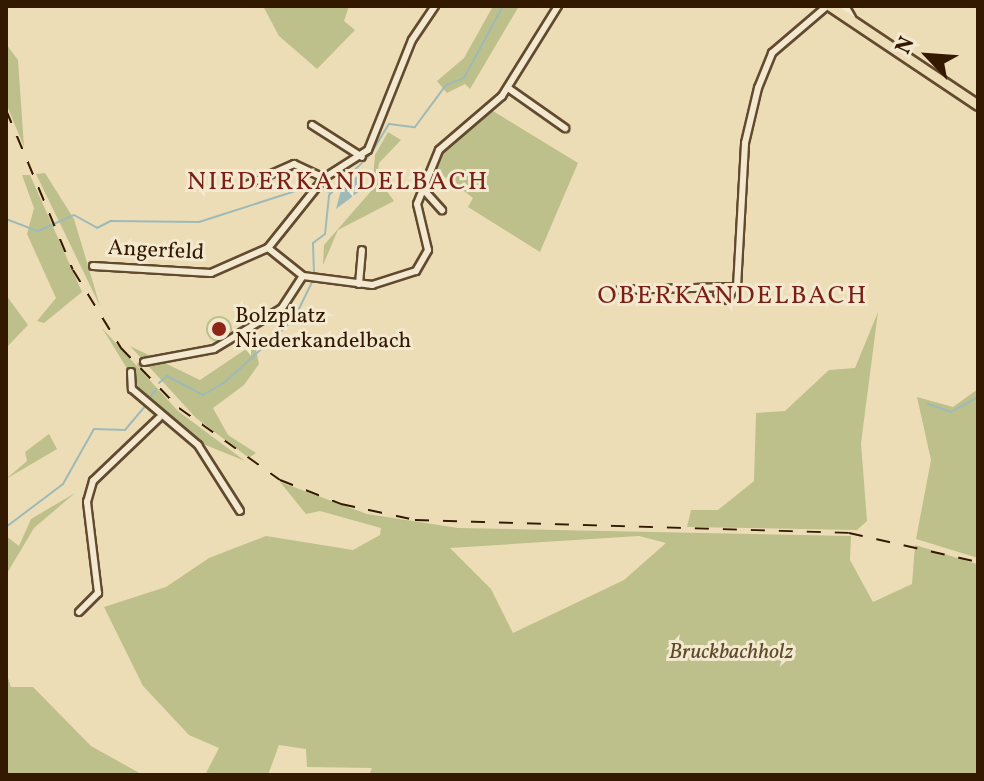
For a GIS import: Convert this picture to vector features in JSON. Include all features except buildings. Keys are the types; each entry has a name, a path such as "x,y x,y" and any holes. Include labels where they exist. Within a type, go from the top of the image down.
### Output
{"main road":[{"path":"829,6 978,105"},
{"path":"844,6 851,18"}],"street":[{"path":"312,125 362,157 412,40 435,6"},
{"path":"268,248 303,276 359,284 390,282 422,265 428,250 417,213 422,188 446,142 508,88 558,6"},
{"path":"620,290 717,293 727,300 733,290 745,143 758,88 772,53 829,6"},
{"path":"508,88 565,128"},
{"name":"Angerfeld","path":"93,266 211,273 268,248 324,178 362,157"},
{"path":"242,187 294,164 324,178"},
{"path":"422,188 442,210"},
{"path":"359,284 362,250"},
{"path":"144,362 214,349 275,315 303,276"},
{"path":"131,372 127,381 159,418 198,445 240,511"},
{"path":"79,612 98,593 87,502 93,481 159,418"}],"green space":[{"path":"263,6 349,6 344,21 355,30 317,69 279,36"},
{"path":"493,6 519,6 470,89 465,84 447,93 437,81 464,58"},
{"path":"6,44 18,60 24,147 6,103"},
{"path":"493,111 578,163 540,252 468,207 473,198 433,168 447,145"},
{"name":"NIEDERKANDELBACH","path":"388,132 401,140 379,163 377,178 394,201 338,230 323,265 324,245 372,190 375,155"},
{"path":"45,173 74,219 100,306 36,174"},
{"path":"22,175 30,175 82,292 44,323 37,321 56,298 27,234 34,208"},
{"path":"6,295 28,325 6,348"},
{"path":"878,312 861,443 867,521 857,530 687,527 691,510 718,510 754,481 756,413 785,411 829,370 855,368"},
{"name":"Bolzplatz Niederkandelbach","path":"219,316 228,320 232,329 228,338 219,342 210,338 206,329 210,320"},
{"path":"102,328 178,411 245,461 203,444 152,409"},
{"path":"130,346 200,380 249,347 256,350 259,364 244,385 213,408 228,435 256,453 249,458 196,418"},
{"path":"978,389 978,558 916,539 931,460 917,397 953,407"},
{"path":"49,434 57,449 6,479 27,461 25,452"},
{"name":"Bruckbachholz","path":"280,482 367,514 458,528 851,536 850,560 873,602 912,584 915,545 977,564 978,775 369,775 372,768 307,767 306,749 279,745 268,775 205,775 219,748 189,735 143,686 104,607 166,587 209,558 266,536 353,550 380,535 381,528 320,511 306,514","holes":["639,536 666,543 624,580 513,633 491,589 450,548"]},
{"path":"75,493 34,528 6,575 6,536 19,546 31,519"},
{"path":"6,672 11,687 33,687 91,746 143,775 6,775"}],"water":[{"path":"364,170 365,187 336,209 341,190"}],"waterway":[{"path":"372,152 389,124 415,127 446,85 464,78 503,6"},
{"path":"314,273 313,243 325,234 329,195 369,156"},
{"path":"6,219 38,231 74,215 97,228 111,221 199,222 305,188 333,192"},
{"path":"159,383 167,376 203,395 224,383 294,319 313,280"},
{"path":"149,399 156,389"},
{"path":"928,404 951,412 978,397"},
{"path":"6,527 63,484 94,429 125,430 144,407"}],"tunnel":[{"path":"131,372 144,362"}],"railway":[{"path":"6,110 73,270 121,348 179,408 280,480 341,504 415,520 849,533 978,562"}],"place":[{"name":"Bolzplatz Niederkandelbach","path":"219,329"}],"district":[{"name":"NIEDERKANDELBACH","path":"338,183"},
{"name":"OBERKANDELBACH","path":"733,297"}]}
